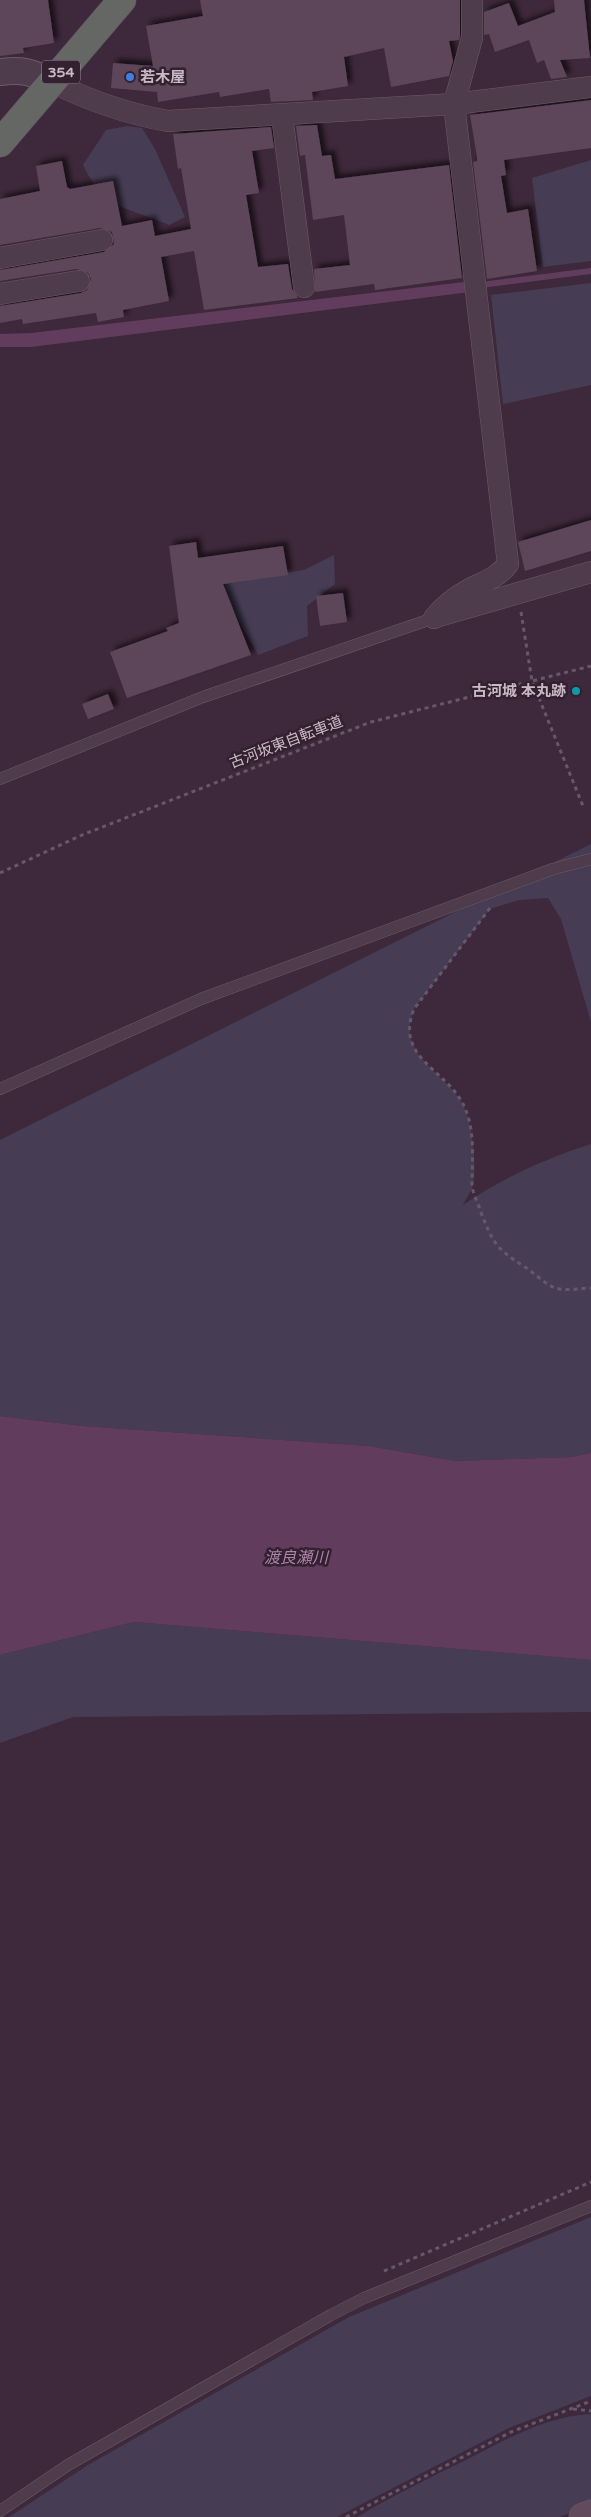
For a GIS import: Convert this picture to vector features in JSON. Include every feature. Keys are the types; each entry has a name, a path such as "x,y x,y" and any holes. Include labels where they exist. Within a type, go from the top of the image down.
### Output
{"highway":[{"name":"354","path":"0,143 122,0"}],"main road":[{"path":"583,2517 591,2514"}],"street":[{"path":"434,618 445,605 468,590 493,578 508,564 454,104 472,38 472,0"},
{"path":"0,72 19,70 31,72 74,93 140,116 168,122 454,104 591,87"},
{"path":"282,116 304,288"},
{"path":"0,258 102,240"},
{"path":"0,294 79,281"},
{"path":"434,618 591,572"}],"lane":[{"path":"0,779 203,697 434,618"},
{"path":"0,1089 201,999 553,869 591,859"},
{"path":"0,2511 68,2465 331,2315 364,2298 591,2206"}],"path":[{"path":"520,610 532,680 583,806"},
{"name":"古河坂東自転車道","path":"0,873 82,835 371,722 591,666"},
{"path":"494,891 490,909 414,1009 409,1020 409,1036 417,1055 450,1087 463,1103 470,1124 474,1162 472,1187 491,1239 501,1252 554,1287 591,1288"},
{"path":"346,2517 486,2444 591,2401"},
{"path":"570,2409 591,2411"}],"shaded area":[{"path":"127,126 142,128 155,149 185,217 169,225 129,210 109,200 100,192 92,180 83,165 106,130"},
{"path":"591,160 591,261 543,267 532,178"},
{"path":"591,283 591,385 503,404 491,295"},
{"path":"334,555 335,584 307,606 308,636 258,655 222,591 224,582 304,570"},
{"path":"591,844 591,1022 561,919 548,898 519,900 490,909 414,1009 410,1025 411,1038 415,1049 461,1101 468,1119 473,1143 474,1179 472,1188 463,1205 493,1186 525,1170 591,1144 591,1453 571,1457 456,1461 369,1446 83,1426 0,1416 0,1140"},
{"path":"134,1622 591,1660 591,1712 73,1717 0,1743 0,1655"},
{"path":"591,2217 591,2396 509,2428 337,2517 9,2517 88,2465 349,2317"},
{"path":"591,2414 591,2504 560,2517 357,2517 411,2487 526,2430 558,2419"}],"water":[{"path":"480,278 470,292 31,347 0,347 0,334 31,333 464,282"},
{"name":"渡良瀬川","path":"0,1416 83,1426 369,1446 456,1461 571,1457 591,1453 591,1660 134,1622 0,1655"}],"building":[{"path":"0,0 48,0 54,43 23,48 24,53 0,56"},
{"path":"200,0 460,0 460,36 459,40 449,41 453,61 449,76 391,87 384,48 344,57 348,86 312,92 313,100 271,102 269,89 220,97 219,92 158,102 157,92 111,88 113,63 153,66 146,26 203,16"},
{"path":"554,0 584,0 590,58 560,60 567,77 551,79 544,60 537,63 529,40 495,52 489,34 484,35 484,12 509,3 518,26 555,12"},
{"path":"591,100 591,148 504,160 506,175 501,176 507,213 528,209 537,271 487,279 473,162 477,161 477,157 470,115"},
{"path":"317,125 322,156 331,155 335,179 449,165 462,278 375,290 374,284 315,292 314,269 350,265 344,215 313,220 305,155 300,156 296,126"},
{"path":"271,127 274,148 252,151 259,193 246,195 258,267 288,264 292,289 298,298 204,310 194,251 161,257 169,301 123,310 124,317 98,322 96,313 23,324 22,319 0,323 0,306 81,293 87,290 91,279 88,273 77,269 0,281 0,270 104,252 114,244 112,232 100,228 0,245 0,199 40,191 36,166 62,161 67,187 70,189 113,181 122,226 152,220 155,236 191,229 181,168 178,169 173,134"},
{"path":"591,520 591,551 525,571 518,542"},
{"path":"196,542 198,558 283,546 288,575 223,584 251,655 127,698 110,652 168,631 166,628 179,623 169,546"},
{"path":"343,593 347,622 320,626 316,596"},
{"path":"108,694 114,709 88,719 82,704"}],"waterway":[{"path":"481,285 591,271"}],"place":[{"name":"若木屋","path":"130,77"},
{"name":"古河城 本丸跡","path":"576,691"}]}
